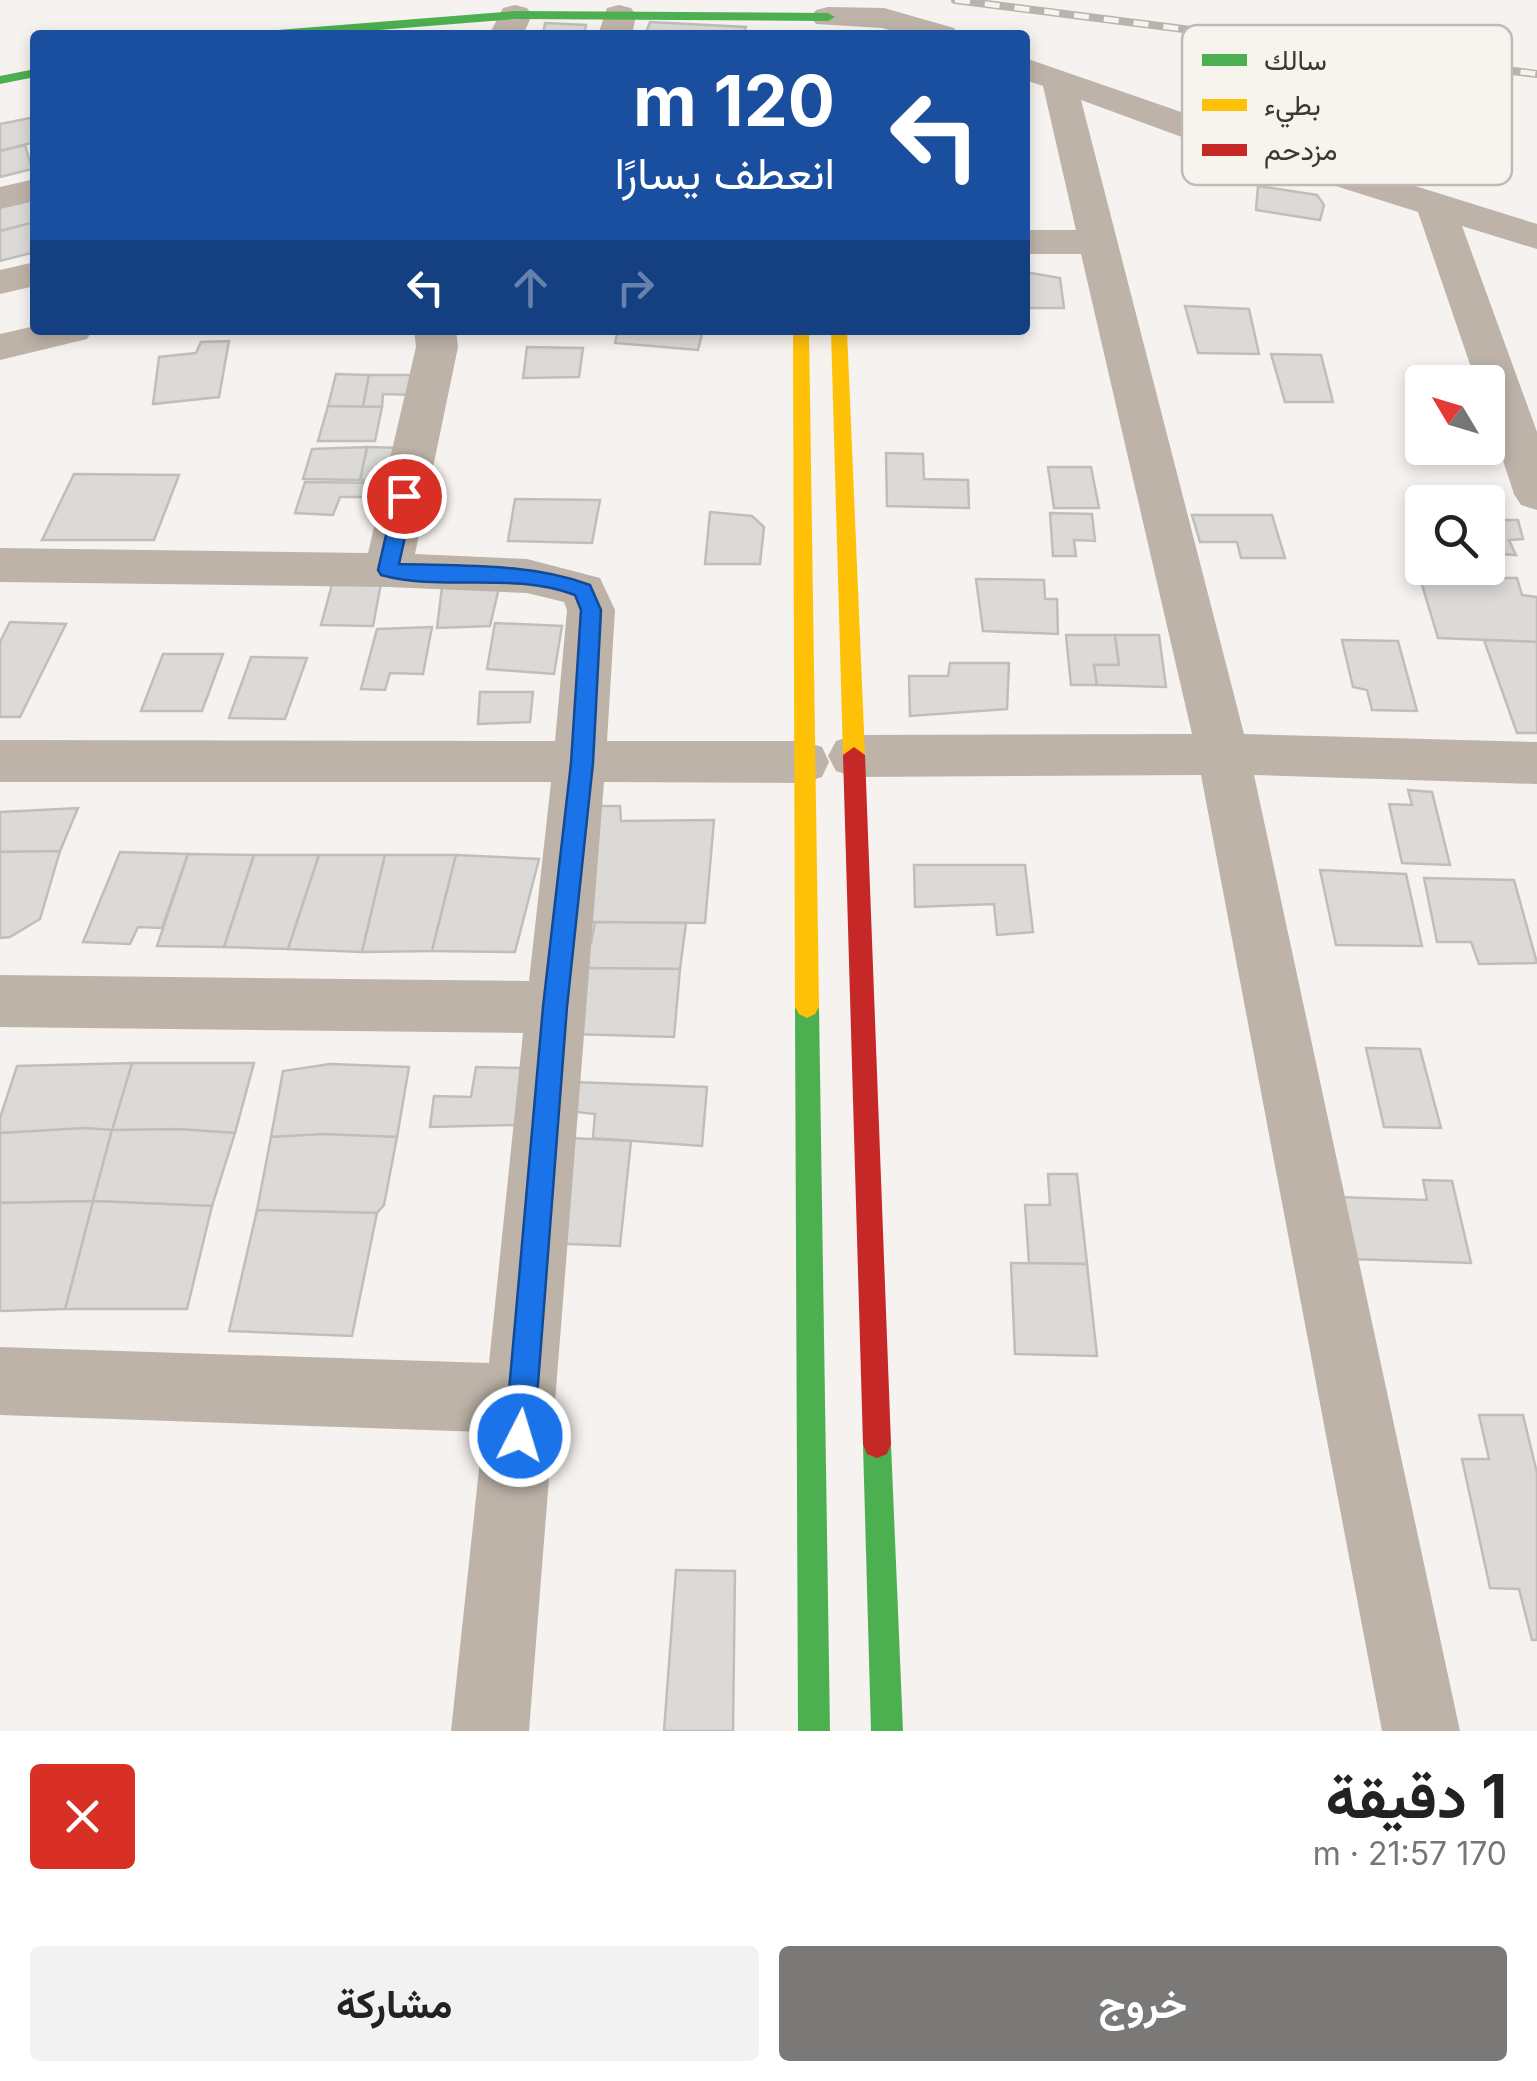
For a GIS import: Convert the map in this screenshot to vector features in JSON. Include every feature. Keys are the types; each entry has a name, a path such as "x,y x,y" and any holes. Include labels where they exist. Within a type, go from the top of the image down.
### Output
{"main road":[{"path":"371,30 814,17"},
{"path":"0,80 30,74"},
{"path":"801,335 814,1731"},
{"path":"839,335 887,1731"}],"street":[{"path":"814,17 884,18 925,30"},
{"path":"1030,70 1182,122"},
{"path":"1059,82 1223,754 1421,1731"},
{"path":"1376,185 1537,237"},
{"path":"0,198 30,191"},
{"path":"1435,204 1537,494"},
{"path":"1030,242 1098,242"},
{"path":"0,282 30,275"},
{"path":"0,347 51,335"},
{"path":"388,570 437,346 436,335"},
{"path":"0,565 388,570 527,576 583,590 591,610 582,763 555,1007 523,1399 490,1731"},
{"path":"854,756 1223,754 1535,770"},
{"path":"0,760 803,762"},
{"path":"0,1001 555,1007"},
{"path":"0,1381 523,1399"}],"building":[{"path":"650,22 746,27 745,30 647,30"},
{"path":"545,23 586,25 585,30 544,30"},
{"path":"30,118 30,143 0,151 0,124"},
{"path":"25,145 30,170 0,177 0,151"},
{"path":"1258,186 1317,195 1324,205 1320,220 1256,210"},
{"path":"30,195 30,223 0,231 0,202"},
{"path":"30,223 30,253 0,261 0,231"},
{"path":"1030,273 1060,278 1064,308 1030,308"},
{"path":"1185,306 1249,309 1259,354 1198,353"},
{"path":"617,335 702,335 698,350 615,343"},
{"path":"229,341 219,397 153,404 159,357 196,353 201,342"},
{"path":"527,347 583,348 579,377 523,378"},
{"path":"1271,354 1321,355 1333,402 1285,402"},
{"path":"336,374 369,375 363,407 328,406"},
{"path":"369,375 419,375 413,395 383,394 382,407 363,407"},
{"path":"328,406 382,407 375,441 318,441"},
{"path":"367,447 403,448 393,483 360,480"},
{"path":"367,447 360,480 303,479 312,449"},
{"path":"886,453 923,454 924,479 968,480 969,508 887,506"},
{"path":"1048,467 1091,467 1099,508 1054,508"},
{"path":"74,474 179,475 154,540 42,540"},
{"path":"305,482 392,483 388,497 340,497 333,515 295,513"},
{"path":"515,499 600,500 592,543 508,541"},
{"path":"710,512 752,516 764,527 760,564 705,564"},
{"path":"1050,513 1092,514 1095,541 1074,540 1076,556 1053,556"},
{"path":"1192,515 1272,515 1285,558 1241,558 1237,542 1200,542"},
{"path":"1505,520 1518,520 1523,539 1509,540 1516,555 1505,554"},
{"path":"334,577 382,578 373,626 321,625"},
{"path":"1505,578 1517,578 1522,595 1537,597 1537,642 1438,638 1422,585 1505,585"},
{"path":"443,579 501,579 490,626 437,628"},
{"path":"976,579 1044,580 1045,599 1057,599 1058,634 983,631"},
{"path":"10,622 66,624 20,717 0,717 0,642"},
{"path":"495,623 562,626 554,674 487,669"},
{"path":"432,627 423,674 390,673 385,690 361,689 377,629"},
{"path":"1066,635 1115,635 1119,665 1094,665 1097,685 1071,685"},
{"path":"1115,635 1159,635 1166,687 1097,685 1094,665 1119,665"},
{"path":"1342,640 1398,641 1417,711 1372,710 1367,690 1353,687"},
{"path":"1484,640 1537,642 1537,733 1517,733"},
{"path":"163,654 223,654 202,711 141,711"},
{"path":"251,657 307,658 285,719 229,718"},
{"path":"950,663 1009,663 1007,709 910,716 909,676 948,676"},
{"path":"480,692 533,692 530,722 478,724"},
{"path":"1408,790 1432,792 1450,865 1402,863 1389,804 1412,805"},
{"path":"592,806 620,806 621,821 714,820 705,923 584,922"},
{"path":"78,808 60,851 0,852 0,812"},
{"path":"60,851 40,919 10,937 0,938 0,852"},
{"path":"120,852 188,854 162,928 138,927 130,944 83,942"},
{"path":"188,854 254,855 224,947 157,946"},
{"path":"254,855 319,855 288,949 224,947"},
{"path":"319,855 385,855 362,952 288,949"},
{"path":"385,855 456,855 432,951 362,952"},
{"path":"456,855 539,859 515,952 432,951"},
{"path":"914,865 1025,865 1033,932 997,935 994,904 915,907"},
{"path":"1320,870 1406,874 1422,946 1336,945"},
{"path":"1424,878 1514,880 1537,963 1479,964 1471,942 1437,942"},
{"path":"595,922 686,923 680,969 581,968 580,949 591,943"},
{"path":"581,968 680,969 674,1037 571,1034"},
{"path":"1366,1048 1420,1049 1441,1128 1384,1127"},
{"path":"132,1063 254,1063 235,1133 112,1130"},
{"path":"132,1063 112,1130 0,1133 0,1118 17,1066"},
{"path":"330,1064 409,1067 397,1137 271,1137 283,1071"},
{"path":"476,1067 521,1068 515,1125 430,1127 434,1096 471,1097"},
{"path":"573,1082 707,1087 702,1146 593,1138 595,1114 568,1111"},
{"path":"112,1130 93,1201 0,1203 0,1133"},
{"path":"112,1130 235,1133 212,1206 93,1201"},
{"path":"271,1137 397,1137 384,1205 377,1213 257,1210"},
{"path":"550,1137 631,1141 620,1246 542,1243"},
{"path":"1048,1174 1077,1174 1087,1264 1029,1263 1025,1205 1050,1205"},
{"path":"1423,1180 1452,1181 1471,1263 1351,1259 1339,1197 1427,1200"},
{"path":"93,1201 212,1206 187,1309 65,1309"},
{"path":"93,1201 65,1309 0,1311 0,1203"},
{"path":"257,1210 377,1213 352,1336 229,1331"},
{"path":"1011,1263 1087,1264 1097,1356 1015,1354"},
{"path":"1479,1415 1523,1415 1537,1473 1537,1640 1532,1640 1519,1589 1490,1588 1462,1459 1489,1459"},
{"path":"676,1570 735,1571 733,1731 664,1731"}],"railway":[{"path":"955,0 1182,29"},
{"path":"1512,71 1537,74"}],"traffic: fast":[{"path":"328,30 515,15 828,17"},
{"path":"0,80 30,74"},
{"path":"807,1007 814,1731"},
{"path":"877,1444 887,1731"}],"traffic: slow":[{"path":"801,335 807,1007"},
{"path":"839,335 854,755"}],"traffic: jam":[{"path":"854,755 877,1444"}],"route":[{"path":"404,496 388,570 527,576 562,582 583,590 591,610 582,763 555,1007 520,1436"}]}
